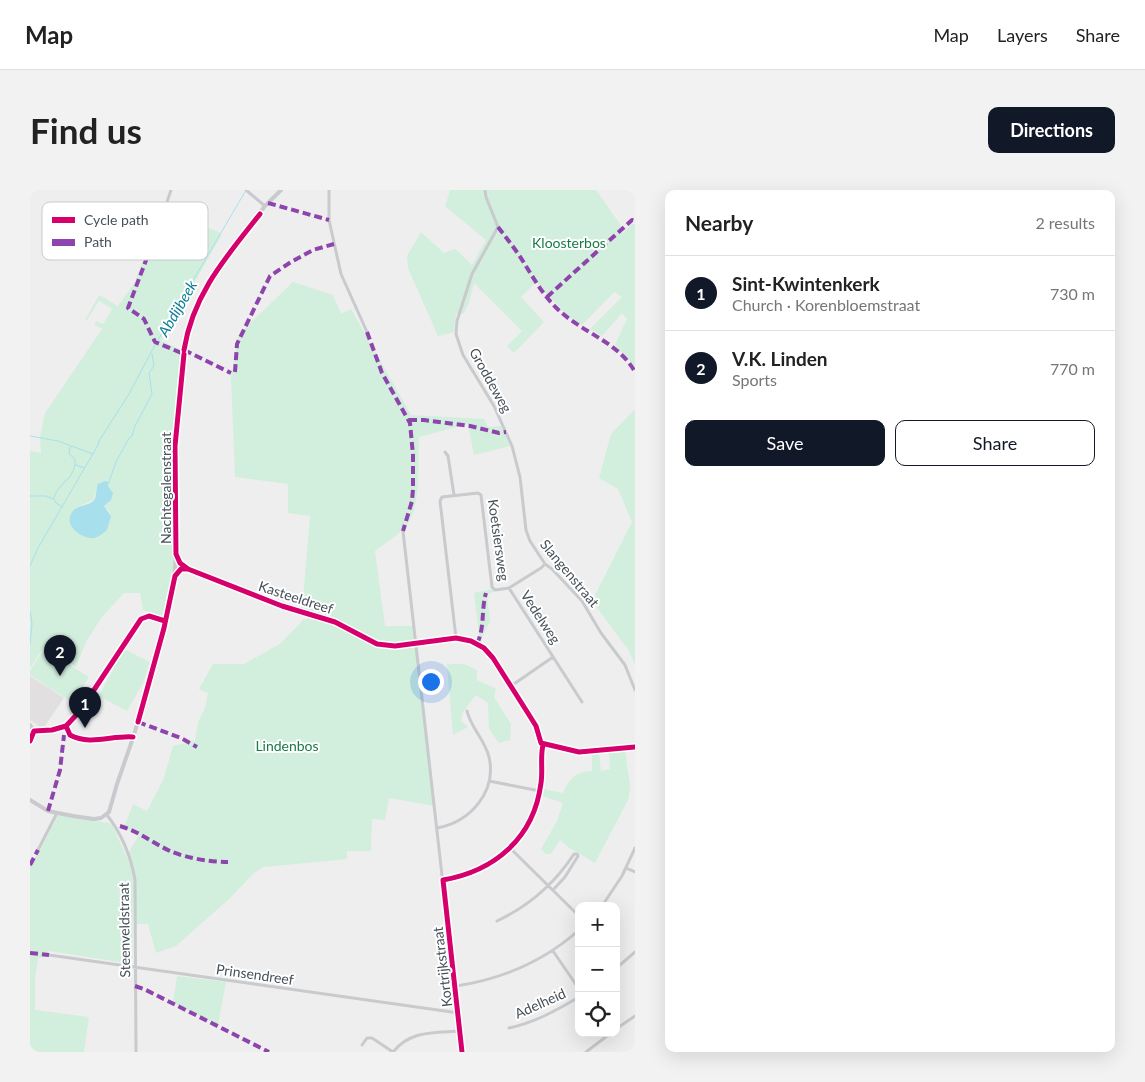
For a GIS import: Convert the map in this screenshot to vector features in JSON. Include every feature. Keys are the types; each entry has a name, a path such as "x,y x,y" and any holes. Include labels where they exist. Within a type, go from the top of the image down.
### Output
{"street":[{"path":"166,202 170,190"},
{"path":"246,190 266,206"},
{"name":"Nachtegalenstraat","path":"107,815 112,808 116,784 133,737 164,628 179,566 176,554 176,423 188,329 199,300 211,278 280,190"},
{"path":"329,190 329,220 340,274 367,332"},
{"name":"Groddeweg","path":"485,190 498,227 472,274 457,321 456,334 463,356 494,406 506,432"},
{"name":"Slangenstraat","path":"506,432 512,446 518,470 527,536 545,564 582,601 601,633 625,665 635,690"},
{"path":"445,452 448,456 454,495 442,497 440,501 456,638"},
{"name":"Koetsiersweg","path":"454,495 478,493 481,495 492,586 495,590 509,588 545,564"},
{"name":"Kortrijkstraat","path":"403,532 462,1052"},
{"name":"Kasteeldreef","path":"179,566 282,606 335,622 377,644 395,646 456,638 471,641 488,652 536,726 543,745"},
{"name":"Vedelweg","path":"509,588 582,702"},
{"name":"Vedelweg","path":"511,686 554,657"},
{"path":"438,828 457,823 469,814 482,800 489,781 489,757 467,711"},
{"path":"30,726 35,731 30,741"},
{"path":"97,739 133,737"},
{"path":"443,880 457,878 481,869 496,860 518,839 532,817 540,791 543,745 579,752 635,747"},
{"path":"489,781 540,791"},
{"path":"30,800 57,814 94,819 107,815"},
{"path":"38,850 57,814"},
{"name":"Steenveldstraat","path":"107,815 126,851 134,873 136,1052"},
{"path":"510,848 575,912"},
{"path":"605,902 626,868 635,848"},
{"path":"497,921 522,908 548,886 561,873 574,854 577,854 575,862 553,890"},
{"path":"626,868 635,872"},
{"path":"456,986 500,977 528,966 553,951 575,933"},
{"path":"553,951 575,983"},
{"path":"620,965 635,952"},
{"name":"Prinsendreef","path":"49,955 459,1013"},
{"name":"Adelheid","path":"509,1028 520,1026 556,1011 575,999"},
{"path":"620,1026 635,1016"},
{"path":"362,1046 367,1038 372,1038 393,1052 408,1038 418,1035 460,1031"},
{"path":"586,1052 606,1037"}],"shaded area":[{"path":"30,676 64,698 44,727 40,727 30,720"}],"green space":[{"name":"Kloosterbos","path":"449,190 596,190 622,227 622,234 632,224 635,224 635,366 615,345 627,319 622,313 602,336 590,329 622,297 614,292 582,325 568,316 536,282 521,297 544,322 514,353 507,346 522,331 474,283 469,303 464,313 456,314 454,332 438,336 408,268 407,256 421,232 444,253 455,249 472,265 486,240 445,206"},
{"path":"208,228 221,233 208,259"},
{"path":"143,260 207,260 161,341 182,350 176,396 173,467 174,566 163,616 143,610 140,593 124,593 101,618 86,642 76,667 44,647 30,668 30,451 41,453 40,437 45,413 102,329 94,324 96,321 103,324 112,309 99,301 87,320 85,320 99,295 118,306 135,282","holes":["108,482 107,486 111,500 104,506 110,512 107,530 92,538 73,529 71,515 78,507 93,500 96,488 101,483"]},
{"name":"Lindenbos","path":"293,282 333,295 341,314 351,309 411,415 484,419 488,427 501,426 510,446 474,455 468,424 419,437 418,484 414,509 405,527 375,551 385,626 413,626 434,806 389,798 385,820 372,819 371,851 347,851 347,859 263,867 254,873 229,899 176,946 156,953 148,924 136,924 136,885 129,852 139,835 124,827 133,804 147,811 164,778 173,746 195,741 198,722 205,708 208,693 199,689 213,664 244,664 280,644 303,620 310,618 302,610 310,516 288,513 288,484 235,477 231,377 239,334"},
{"path":"635,409 635,665 629,651 592,601 632,522 618,489 599,478 611,434"},
{"path":"492,589 495,591 487,595 490,621 480,642 477,640 479,635 474,593"},
{"path":"44,649 89,677 73,703 30,675 30,671"},
{"path":"124,649 150,662 143,683 127,711 99,696"},
{"path":"447,664 464,664 477,670 477,680 496,689 494,697 511,724 510,740 499,743 489,729 488,703 476,695 463,712 461,721 468,727 453,735"},
{"path":"625,751 630,785 629,798 595,863 560,840 551,854 546,854 541,849 557,821 563,803 542,796 543,789 563,793 568,783 577,774 592,771 592,754 599,754 601,771 610,769 609,753"},
{"path":"58,815 109,823 113,827 131,866 134,887 132,964 49,951 47,957 38,958 35,978 35,1010 89,1017 84,1052 30,1052 30,865 42,847"},
{"path":"177,976 226,982 218,1025 173,1003"}],"water":[{"path":"105,481 109,482 108,486 113,493 111,500 104,506 111,516 107,530 94,538 85,537 73,529 70,521 71,513 76,508 92,502 96,496 98,484"}],"waterway":[{"path":"208,255 245,192"},
{"name":"Abdijbeek","path":"30,566 38,548 99,441 129,394 155,345 205,260"},
{"path":"109,482 116,462 129,438 132,436 135,426 152,394 149,373 154,366 152,354"},
{"path":"30,436 58,441 93,454"},
{"path":"54,498 59,488 73,472 75,466 75,459 69,454 70,447"},
{"path":"76,465 84,468"},
{"path":"30,496 46,496 54,499 62,507"},
{"path":"30,611 32,624 30,644"}],"marked path":[{"path":"268,203 329,220"},
{"path":"547,297 632,220 635,221"},
{"path":"498,227 519,255 543,293 555,307 571,320 611,346 628,362 635,372"},
{"path":"235,372 237,344 270,276 313,250 334,244"},
{"path":"146,260 128,308 144,319 155,342 184,354"},
{"path":"367,332 382,373 410,423 413,455 413,489 412,501 403,531"},
{"path":"184,350 231,373"},
{"path":"409,420 470,426 499,433 506,432"},
{"path":"477,644 481,631 486,593"},
{"path":"138,722 181,738 197,747"},
{"path":"48,811 60,770 64,735"},
{"path":"120,826 183,856 228,862"},
{"path":"30,865 38,850"},
{"path":"30,953 49,955"},
{"path":"135,986 269,1052"}],"cycle path":[{"path":"184,350 188,330 203,294 223,261 260,214"},
{"path":"184,354 175,446 176,554 180,563 188,569 282,606 335,622 377,644 395,646 456,638 471,641 484,648 493,658 536,726 541,743 579,752 635,747"},
{"path":"138,722 164,628 175,576 181,569 188,569"},
{"path":"30,741 34,731 52,730 66,726 80,711 141,619 149,616 165,621"},
{"path":"66,726 70,735 85,740 133,737"},
{"path":"462,1052 443,880 462,876 495,860 509,849 521,835 537,803 542,778 543,745"}],"place":[{"name":"V.K. Linden","path":"60,676"},
{"name":"Sint-Kwintenkerk","path":"85,728"}]}
